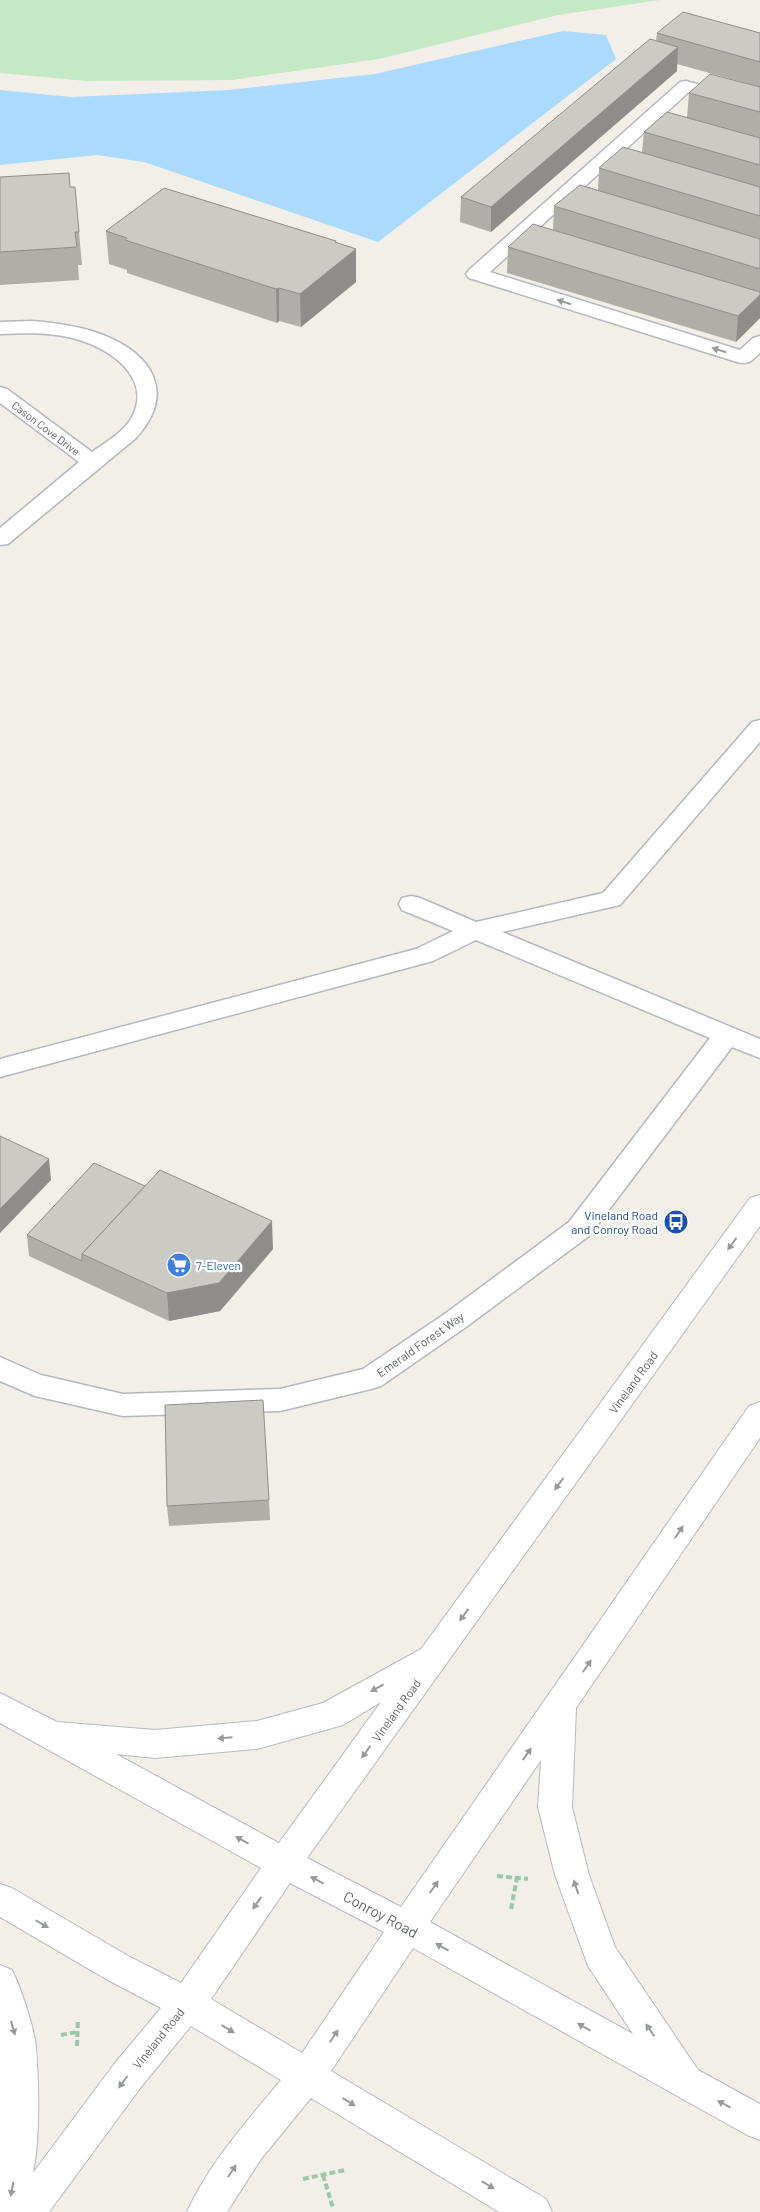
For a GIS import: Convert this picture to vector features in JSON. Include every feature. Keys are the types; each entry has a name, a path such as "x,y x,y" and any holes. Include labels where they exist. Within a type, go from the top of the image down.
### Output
{"main road":[{"name":"Vineland Road","path":"27,2212 128,2075 187,2004 284,1864 760,1204"},
{"path":"206,2212 248,2146 307,2076 407,1927 760,1414"},
{"path":"49,1734 156,1744 257,1736 331,1715 435,1656"},
{"path":"560,1706 555,1807 575,1884 600,1955 688,2084"},
{"name":"Conroy Road","path":"0,1707 284,1864 407,1927 760,2124"},
{"path":"0,1899 118,1968 187,2004 533,2212"},
{"path":"0,1981 18,2046 18,2153 7,2212"}],"lane":[{"path":"760,106 686,86 476,274 744,358 760,342"},
{"path":"524,232 543,238"},
{"name":"Cason Cove Drive","path":"0,328 50,329 84,336 119,351 139,370 147,388 146,408 133,428 0,539"},
{"name":"Cason Cove Drive","path":"0,393 92,462"},
{"path":"0,1068 424,955 476,930 611,899 760,727"},
{"path":"411,904 760,1048"},
{"name":"Emerald Forest Way","path":"0,1368 35,1385 123,1405 280,1400 371,1378 456,1320 579,1229 727,1035"}],"path":[{"path":"496,1876 536,1880"},
{"path":"511,1909 517,1878"},
{"path":"77,2046 78,2019"},
{"path":"57,2035 77,2032"},
{"path":"303,2179 345,2170"},
{"path":"323,2175 333,2208"}],"green space":[{"path":"0,0 660,0 558,15 379,59 232,80 87,81 0,73"}],"water":[{"path":"563,31 606,35 616,59 378,242 144,162 97,155 0,165 0,90 71,97 229,90 375,74"}],"building":[{"path":"683,12 760,33 760,62 657,33"},
{"path":"650,39 678,47 491,207 461,197"},
{"path":"710,74 760,87 760,112 689,93"},
{"path":"667,112 760,138 760,165 644,132"},
{"path":"623,147 760,187 760,216 599,168"},
{"path":"69,173 70,187 75,187 79,232 75,232 77,247 0,252 0,177"},
{"path":"580,185 760,239 760,269 554,206"},
{"path":"164,188 336,241 356,249 300,294 279,288 276,289 125,240 127,238 106,231"},
{"path":"533,224 760,292 760,295 738,316 508,247"},
{"path":"0,1136 49,1159 0,1209"},
{"path":"94,1163 145,1186 82,1254 82,1261 27,1235"},
{"name":"7-Eleven","path":"160,1170 272,1221 219,1283 167,1293 82,1254"},
{"path":"263,1400 269,1500 167,1506 165,1405"}],"place":[{"name":"Vineland Road and Conroy Road","path":"676,1222"},
{"name":"7-Eleven","path":"179,1265"}]}
